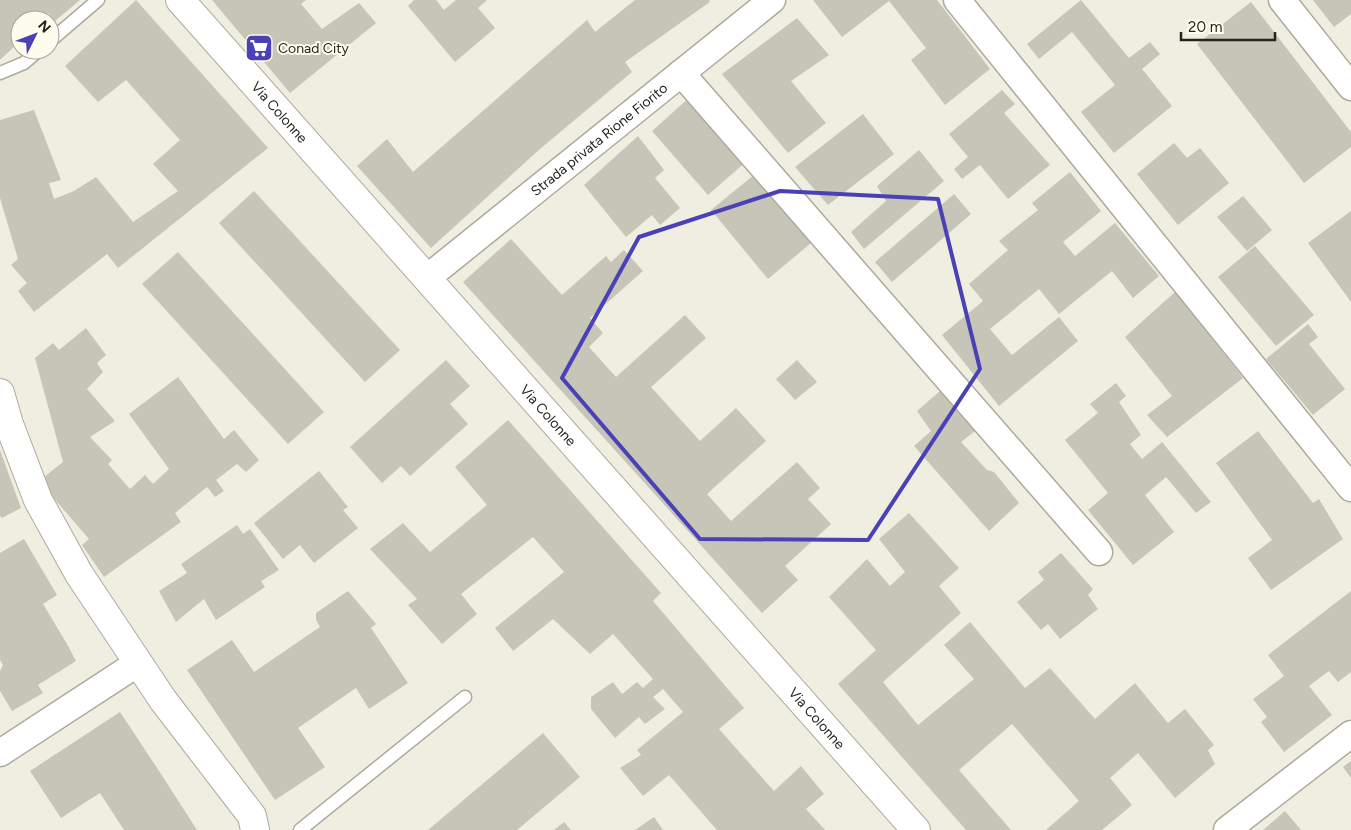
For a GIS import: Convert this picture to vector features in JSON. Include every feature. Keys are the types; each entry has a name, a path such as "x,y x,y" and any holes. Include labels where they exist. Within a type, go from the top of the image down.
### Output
{"main road":[{"name":"Via Colonne","path":"180,0 916,830"},
{"path":"0,393 9,424 38,500 79,574 163,700 252,816 255,830"}],"street":[{"name":"Strada privata Rione Fiorito","path":"427,278 772,0"},
{"path":"957,0 1351,488"},
{"path":"1282,0 1351,87"},
{"path":"682,73 1099,552"},
{"path":"0,753 138,663"},
{"path":"1227,830 1351,734"}],"lane":[{"path":"60,32 98,0"},
{"path":"0,73 28,60"},
{"path":"300,830 465,697"}],"highlighted area":[{"path":"780,191 938,199 980,369 868,540 700,539 562,378 639,237"}],"building":[{"path":"0,0 80,0 60,17 60,10 10,10 10,50 0,60"},
{"path":"136,0 268,148 118,268 107,254 34,312 18,291 27,283 11,265 18,259 0,198 0,120 34,110 61,180 49,183 54,199 74,191 96,177 133,222 178,191 153,164 180,140 126,80 98,102 65,66"},
{"path":"212,0 306,0 301,4 322,29 359,3 376,23 290,93"},
{"path":"414,0 436,0 444,10 456,0 487,0 478,8 495,28 455,62 408,6"},
{"path":"635,0 709,0 710,2 625,62 632,72 540,149 431,248 357,166 387,139 413,172 587,20 595,32"},
{"path":"813,0 937,0 990,69 945,105 911,60 926,48 889,1 842,37"},
{"path":"1081,0 1129,58 1150,42 1160,54 1142,69 1172,106 1114,153 1081,112 1115,85 1072,32 1039,59 1027,44"},
{"path":"1313,0 1351,0 1351,14 1334,27"},
{"path":"1251,2 1351,132 1351,147 1304,183 1197,44"},
{"path":"797,18 829,55 791,81 826,123 788,153 722,74"},
{"path":"1002,90 1015,104 1004,113 1050,165 1008,199 980,165 962,179 954,169 968,157 949,134"},
{"path":"691,96 748,160 708,195 652,131"},
{"path":"863,114 894,154 828,205 795,167"},
{"path":"638,136 664,170 655,178 680,208 660,225 652,215 626,237 584,185"},
{"path":"1174,143 1187,158 1200,148 1229,183 1178,225 1137,174"},
{"path":"919,150 944,181 864,249 851,232 886,201 877,186"},
{"path":"1070,172 1101,211 1063,242 1075,256 1115,223 1159,276 1133,298 1112,271 1059,314 1039,289 990,329 1012,355 1059,317 1078,341 999,406 942,335 983,301 969,284 1008,250 999,241 1038,210 1032,203"},
{"path":"755,174 811,243 768,279 711,210"},
{"path":"254,191 400,350 365,382 219,223"},
{"path":"954,194 971,214 892,282 875,262"},
{"path":"1243,196 1272,230 1247,251 1217,217"},
{"path":"1351,211 1351,302 1308,243"},
{"path":"511,239 562,295 606,256 611,262 624,250 643,271 590,318 603,333 589,347 616,377 685,315 706,338 651,387 700,441 736,408 766,441 707,494 731,521 797,462 820,488 808,499 831,524 785,566 798,580 762,613 463,282"},
{"path":"1255,246 1314,315 1276,346 1218,277"},
{"path":"178,252 324,412 288,444 142,284"},
{"path":"1175,292 1243,378 1167,437 1147,415 1172,396 1125,337"},
{"path":"1308,324 1318,337 1309,344 1345,389 1313,415 1266,359"},
{"path":"86,328 106,355 97,363 103,372 87,389 115,421 90,437 112,460 108,464 130,489 145,475 153,484 169,469 129,414 178,377 224,439 234,430 259,460 246,472 237,464 216,480 224,491 215,497 207,487 175,513 181,522 104,577 82,545 89,539 39,481 63,462 35,358 53,343 59,350"},
{"path":"446,360 470,386 450,404 468,424 410,476 401,466 382,483 350,447"},
{"path":"797,360 817,382 795,400 776,379"},
{"path":"1116,383 1126,396 1119,402 1141,435 1130,444 1142,459 1162,442 1211,502 1196,513 1166,477 1145,495 1174,532 1133,565 1088,510 1108,493 1065,440 1098,413 1090,404"},
{"path":"940,391 975,431 961,442 987,470 994,472 1019,503 989,531 914,446 931,431 917,411"},
{"path":"508,420 661,593 653,601 744,708 719,729 774,791 801,766 824,794 806,809 825,830 717,830 669,775 643,796 620,768 641,755 637,750 683,712 663,689 653,697 665,709 645,724 639,717 615,738 591,709 591,697 613,682 622,694 637,682 643,688 653,679 613,634 590,654 553,619 513,651 495,628 564,572 533,537 461,594 477,614 442,644 408,605 417,599 370,549 403,523 430,552 487,505 455,467"},
{"path":"1258,431 1313,503 1319,499 1343,539 1271,590 1248,558 1272,540 1216,463"},
{"path":"0,450 21,508 2,518 0,516"},
{"path":"319,471 348,507 343,510 358,528 314,563 300,545 283,559 254,523"},
{"path":"909,513 959,568 939,586 961,613 883,682 918,725 974,679 944,645 970,622 1025,688 1050,668 1095,719 1135,683 1168,723 1185,709 1214,745 1208,750 1215,764 1175,798 1138,753 1110,778 1132,805 1102,830 1046,830 1079,801 1012,724 959,770 1011,830 966,830 838,684 876,650 829,597 867,559 890,586 905,572 879,539"},
{"path":"237,525 243,534 250,529 279,570 261,581 265,587 216,620 204,599 176,622 159,591 187,573 181,564"},
{"path":"24,539 57,595 43,604 76,661 38,685 43,693 12,711 0,691 0,671 3,665 0,660 0,553"},
{"path":"1061,553 1093,589 1088,595 1098,609 1060,639 1048,624 1041,630 1017,602 1044,580 1038,572"},
{"path":"348,591 376,624 371,628 408,683 369,709 356,688 298,728 325,767 275,800 187,670 232,640 254,672 320,627 316,620 316,613"},
{"path":"1351,591 1351,672 1338,682 1329,671 1309,686 1332,715 1284,752 1261,722 1267,717 1253,699 1284,676 1268,655"},
{"path":"120,712 197,830 124,830 100,793 61,818 30,771"},
{"path":"543,733 580,777 517,830 428,830"},
{"path":"1351,761 1351,778 1343,767"},
{"path":"1285,811 1301,830 1263,830"},
{"path":"654,817 663,830 635,830"},
{"path":"564,822 571,830 554,830"}],"place":[{"name":"Conad City","path":"259,48"}]}
